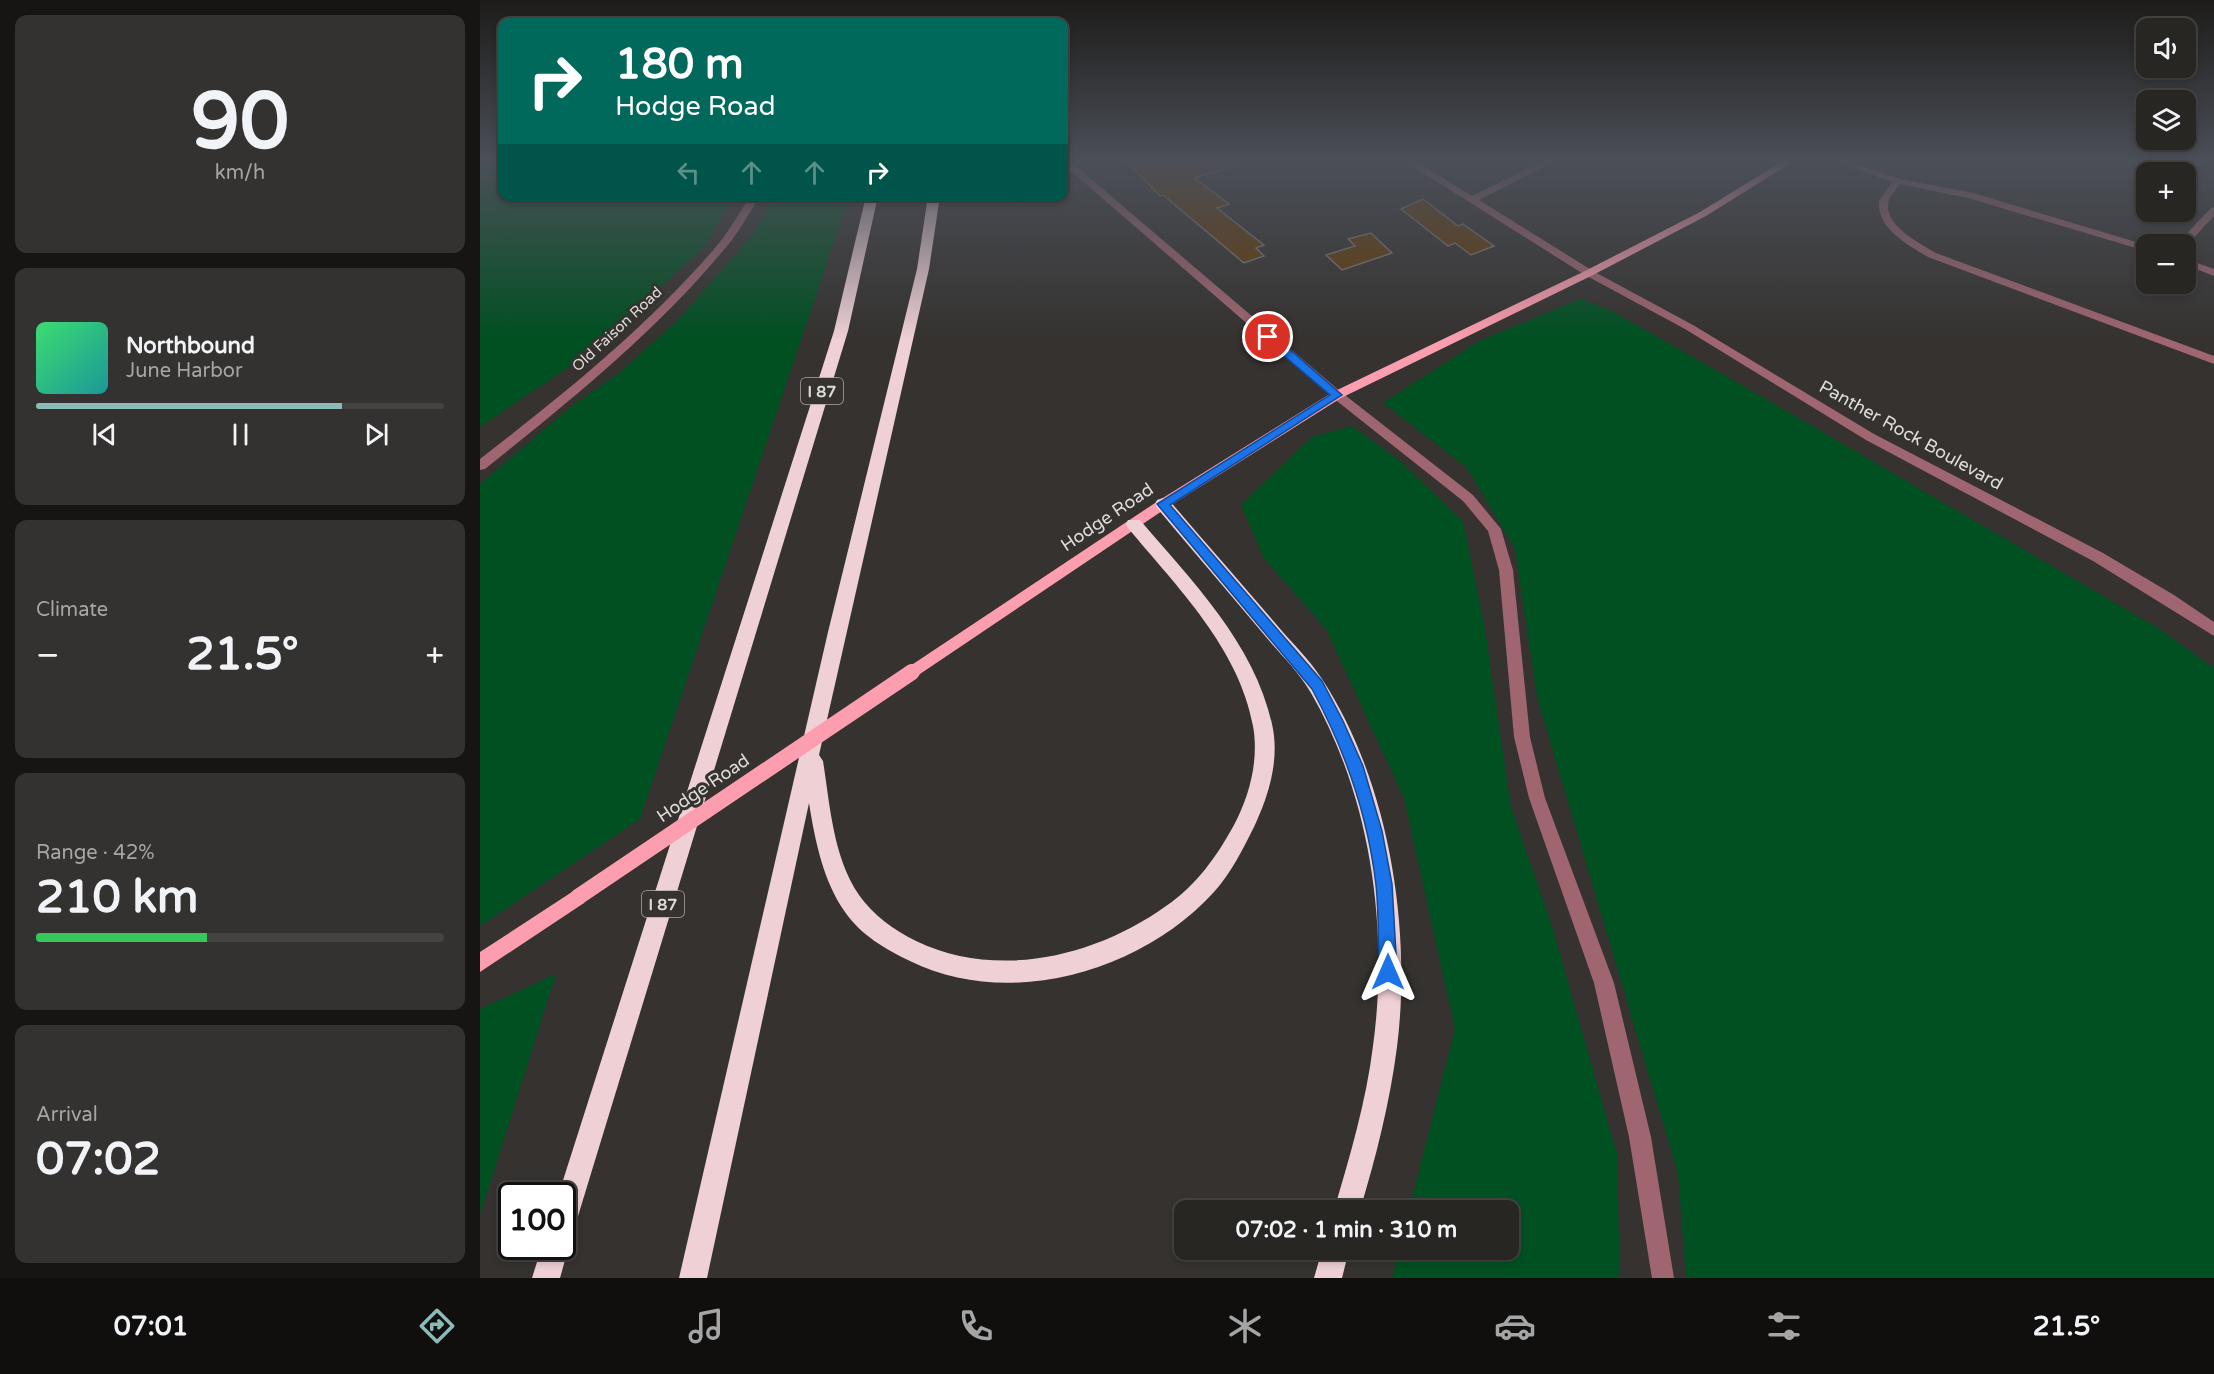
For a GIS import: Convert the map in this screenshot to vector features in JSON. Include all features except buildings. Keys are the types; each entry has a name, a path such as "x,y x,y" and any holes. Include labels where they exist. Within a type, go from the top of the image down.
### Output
{"highway":[{"name":"I 87","path":"576,1182 841,331 866,221"},
{"path":"693,1278 811,751 923,269 930,221"},
{"path":"1163,504 1317,685 1356,766 1374,831 1384,884 1389,949 1387,1018 1377,1095 1350,1200"},
{"path":"811,751 822,821 834,862 848,897 874,928 911,952 950,967 993,973 1039,970 1082,960 1125,944 1165,920 1205,886 1229,855 1248,819 1262,778 1265,758 1264,726 1254,693 1239,659 1220,631 1134,524"},
{"path":"547,1277 552,1260"},
{"path":"1328,1278 1333,1260"}],"main road":[{"name":"Hodge Road","path":"480,963 1163,504 1337,395 1589,273 1690,221"}],"street":[{"name":"Old Faison Road","path":"480,466 648,326 725,242 739,221"},
{"path":"1134,221 1337,395 1468,498 1494,529 1506,570 1522,737 1537,798 1604,983 1640,1137 1664,1278"},
{"name":"Panther Rock Boulevard","path":"1505,221 1589,273 1689,327 1870,437 2098,558 2169,599 2214,630"},
{"path":"1888,221 1896,231 1932,255 2214,360"},
{"path":"2055,221 2136,245"},
{"path":"2191,234 2204,221"},
{"path":"2196,266 2214,273"}],"green space":[{"path":"480,221 721,221 705,246 582,358 480,427"},
{"path":"760,221 841,221 640,819 480,926 480,484 572,406 618,374 679,319 752,235"},
{"path":"1580,299 1610,310 1735,381 2158,628 2214,668 2214,1278 1686,1278 1678,1174 1537,697 1515,549 1467,468 1383,403 1479,341"},
{"path":"1352,426 1400,461 1463,521 1484,623 1511,807 1552,926 1617,1154 1620,1278 1392,1278 1396,1260 1519,1260 1519,1200 1412,1200 1455,1029 1404,798 1326,629 1263,557 1241,505 1312,437"},
{"path":"556,974 480,1215 480,1009"}],"route":[{"path":"1268,337 1337,395 1163,504 1317,685 1336,721 1356,766 1374,831 1384,884 1389,949 1388,972"}]}
